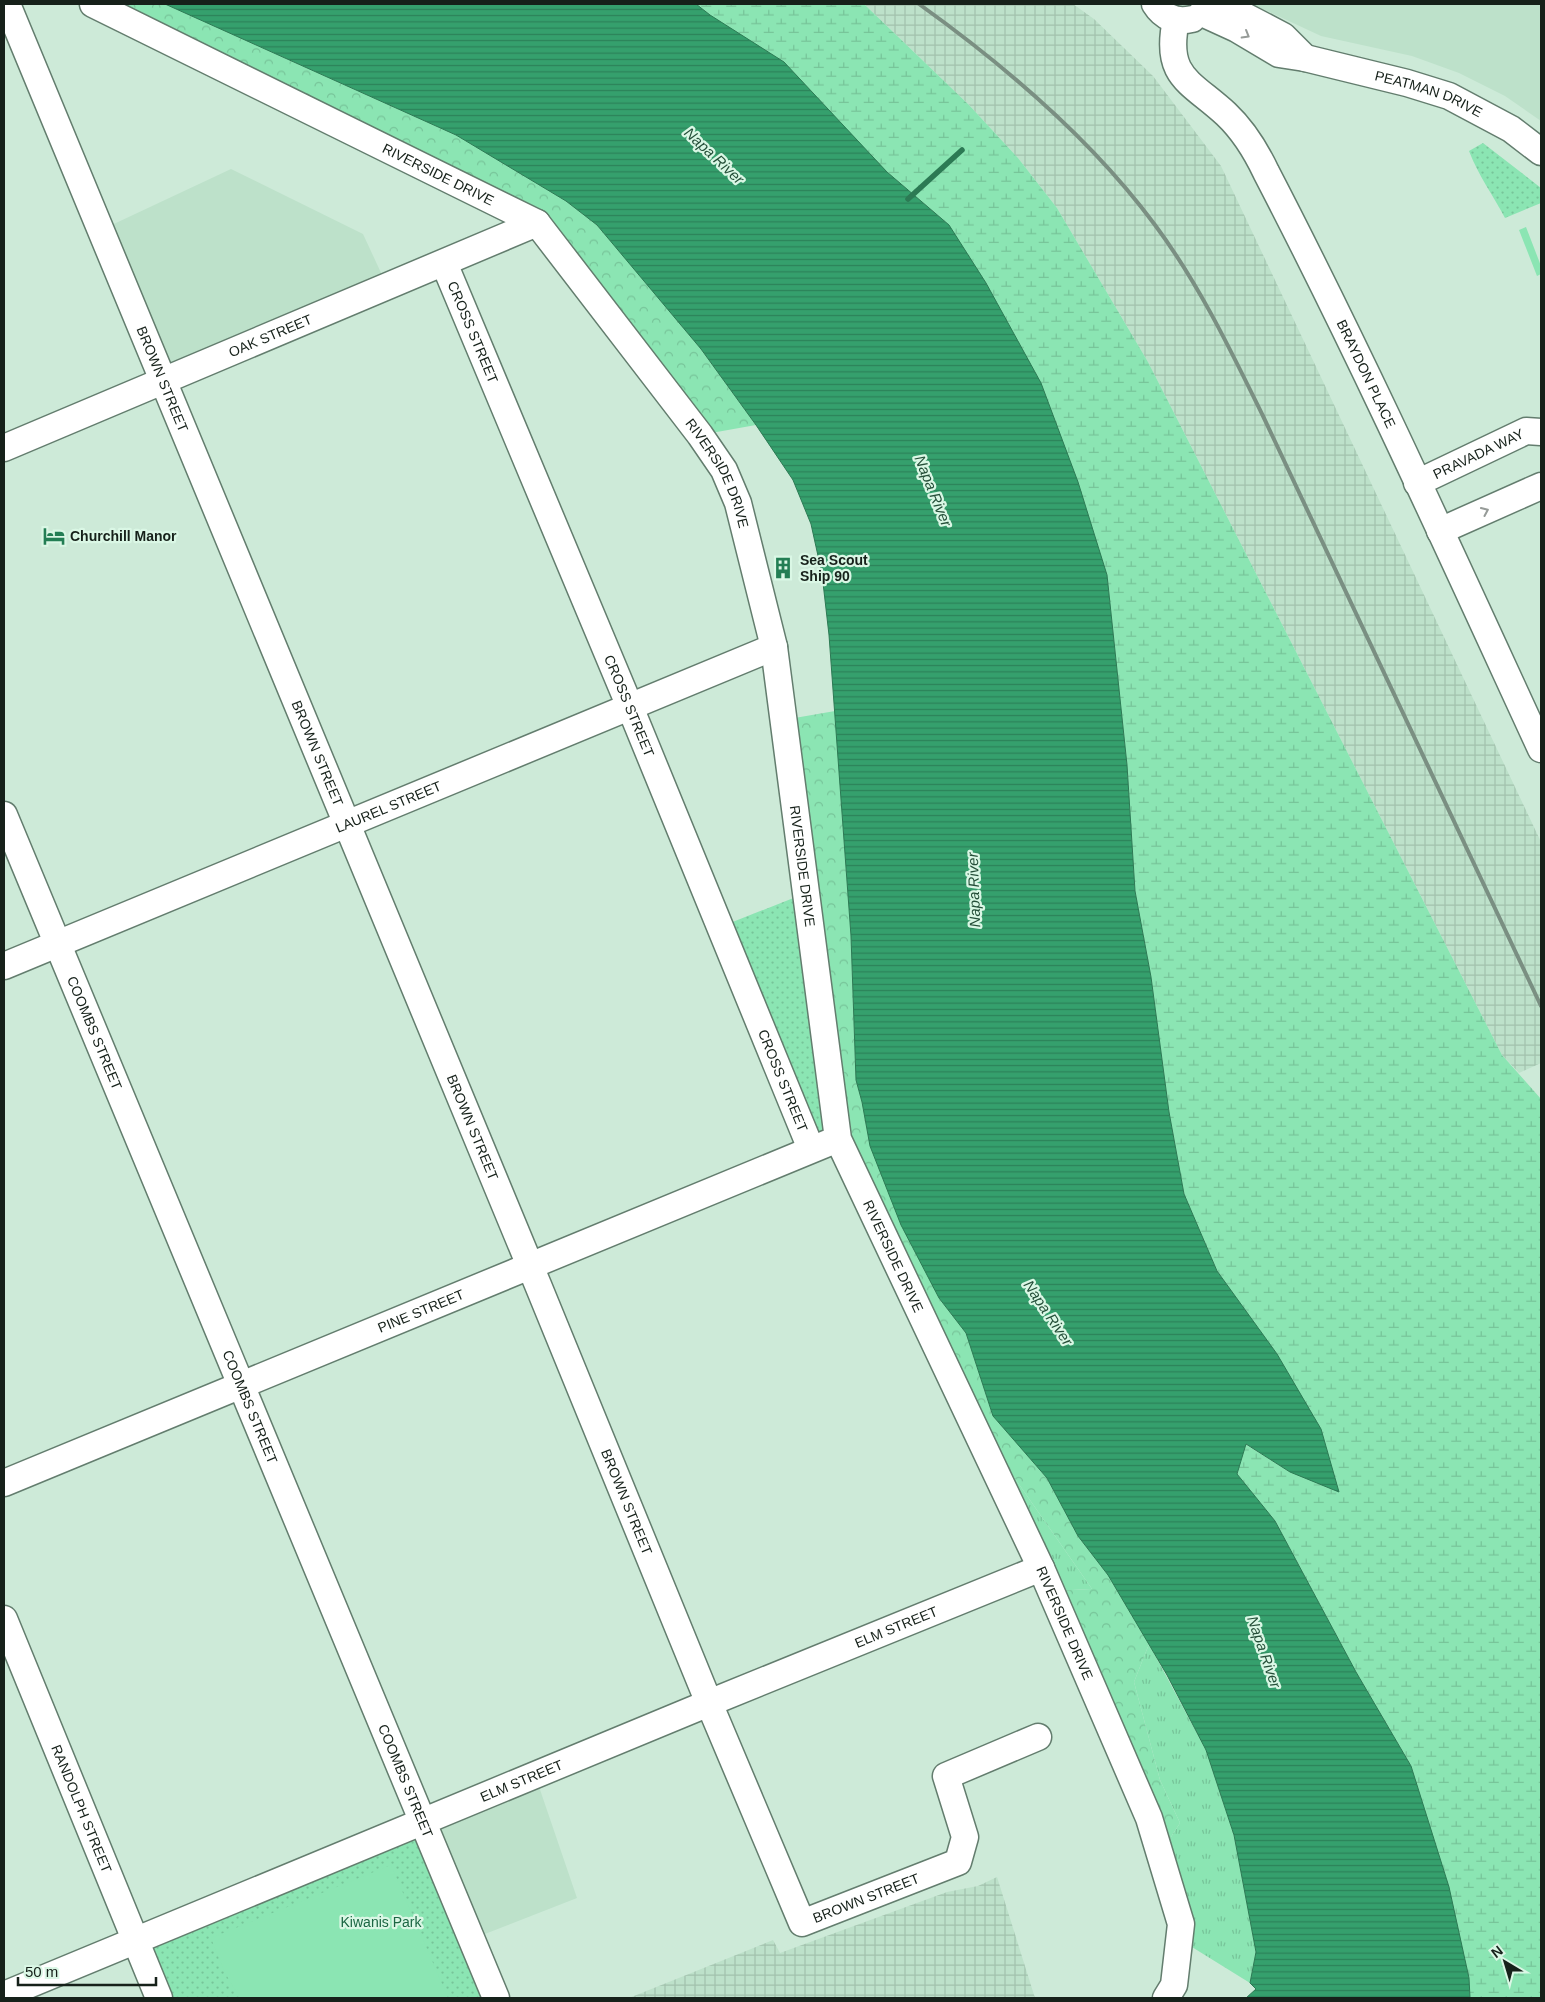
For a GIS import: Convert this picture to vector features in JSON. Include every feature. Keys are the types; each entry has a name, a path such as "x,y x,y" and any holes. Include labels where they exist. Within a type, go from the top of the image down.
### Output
{"street":[{"name":"BROWN STREET","path":"7,4 530,1266 708,1703 802,1923 958,1862 965,1837 946,1776 1038,1737"},
{"name":"RIVERSIDE DRIVE","path":"92,4 537,223 700,435 724,470 738,502 774,647 838,1139 1041,1568 1149,1818 1181,1924 1174,1985 1166,1998"},
{"path":"1155,4 1164,15 1176,20 1190,20 1205,8"},
{"path":"1228,4 1238,12 1283,36 1305,58"},
{"name":"PEATMAN DRIVE","path":"1205,8 1279,54 1305,58 1407,83 1449,96 1511,128 1541,152"},
{"name":"BRAYDON PLACE","path":"1176,20 1172,40 1176,65 1189,84 1236,125 1262,163 1351,342 1541,750"},
{"name":"OAK STREET","path":"4,448 537,223"},
{"name":"CROSS STREET","path":"444,263 630,707 811,1149"},
{"name":"PRAVADA WAY","path":"1417,483 1526,431 1541,432"},
{"path":"1440,531 1541,486"},
{"name":"LAUREL STREET","path":"4,966 774,647"},
{"name":"COOMBS STREET","path":"4,815 496,1998"},
{"name":"PINE STREET","path":"4,1483 838,1139"},
{"name":"ELM STREET","path":"4,1995 708,1703 1041,1568"},
{"name":"RANDOLPH STREET","path":"4,1619 159,1998"}],"shaded area":[{"path":"864,4 1073,4 1094,19 1153,76 1221,166 1541,842 1541,1063 1519,1073 1502,1055 1148,362 1057,208 1018,158 969,105"},
{"path":"1252,4 1541,4 1541,121 1505,96 1459,73 1412,56 1321,36"},
{"path":"231,169 363,234 389,290 164,382 101,230"},
{"path":"535,1775 577,1898 472,1939 424,1822"},
{"path":"997,1877 1035,1998 629,1998 773,1940 780,1953 947,1892 978,1886"}],"green space":[{"path":"93,4 165,4 456,135 566,201 597,225 628,261 701,349 756,425 700,435 537,223"},
{"path":"696,4 864,4 969,105 1018,158 1057,208 1148,362 1502,1055 1541,1099 1541,1998 1470,1998 1469,1978 1411,1766 1356,1672 1275,1521 1237,1474 1245,1444 1290,1472 1277,1354 1217,1271 1184,1194 1169,1112 1151,977 1135,891 1127,765 1107,575 949,225"},
{"path":"1483,143 1541,188 1541,203 1505,218 1481,177 1469,151"},
{"path":"1526,227 1541,266 1541,274 1537,276 1519,230"},
{"path":"835,711 851,936 856,1080 862,1102 939,1298 966,1333 993,1416 1047,1478 1078,1536 1108,1575 1149,1644 1134,1682 1160,1780 1180,1823 1160,1854 1051,1591 1092,1589 965,1407 838,1139 783,720"},
{"path":"806,893 838,1139 811,1149 720,927"},
{"path":"965,1407 1092,1589 1051,1591"},
{"path":"1149,1644 1206,1750 1234,1835 1256,1952 1250,1983 1179,1939 1160,1854 1180,1823 1160,1780 1134,1682"},
{"name":"Kiwanis Park","path":"423,1822 496,1998 159,1998 135,1941"},
{"path":"391,1865 448,1998 241,1998 227,1977 211,1938"}],"water":[{"name":"Napa River","path":"165,4 696,4 784,62 887,172 949,225 986,283 1041,383 1078,482 1107,575 1127,765 1135,891 1151,977 1169,1112 1184,1194 1217,1271 1277,1354 1321,1429 1339,1492 1290,1472 1246,1444 1237,1474 1275,1521 1356,1672 1411,1766 1449,1887 1469,1978 1470,1998 1246,1998 1256,1989 1250,1983 1256,1952 1234,1835 1206,1750 1167,1675 1108,1575 1078,1536 1047,1478 993,1416 966,1333 939,1298 901,1225 870,1146 856,1080 851,936 829,635 822,574 811,524 793,480 701,349 597,225 566,201 456,135"}],"waterway":[{"path":"908,199 962,150"}],"railway":[{"path":"919,4 983,52 1046,106 1075,134 1131,194 1171,247 1186,271 1214,318 1263,416 1541,1006"}],"place":[{"name":"Churchill Manor","path":"54,536"},
{"name":"Sea Scout Ship 90","path":"783,568"}]}
